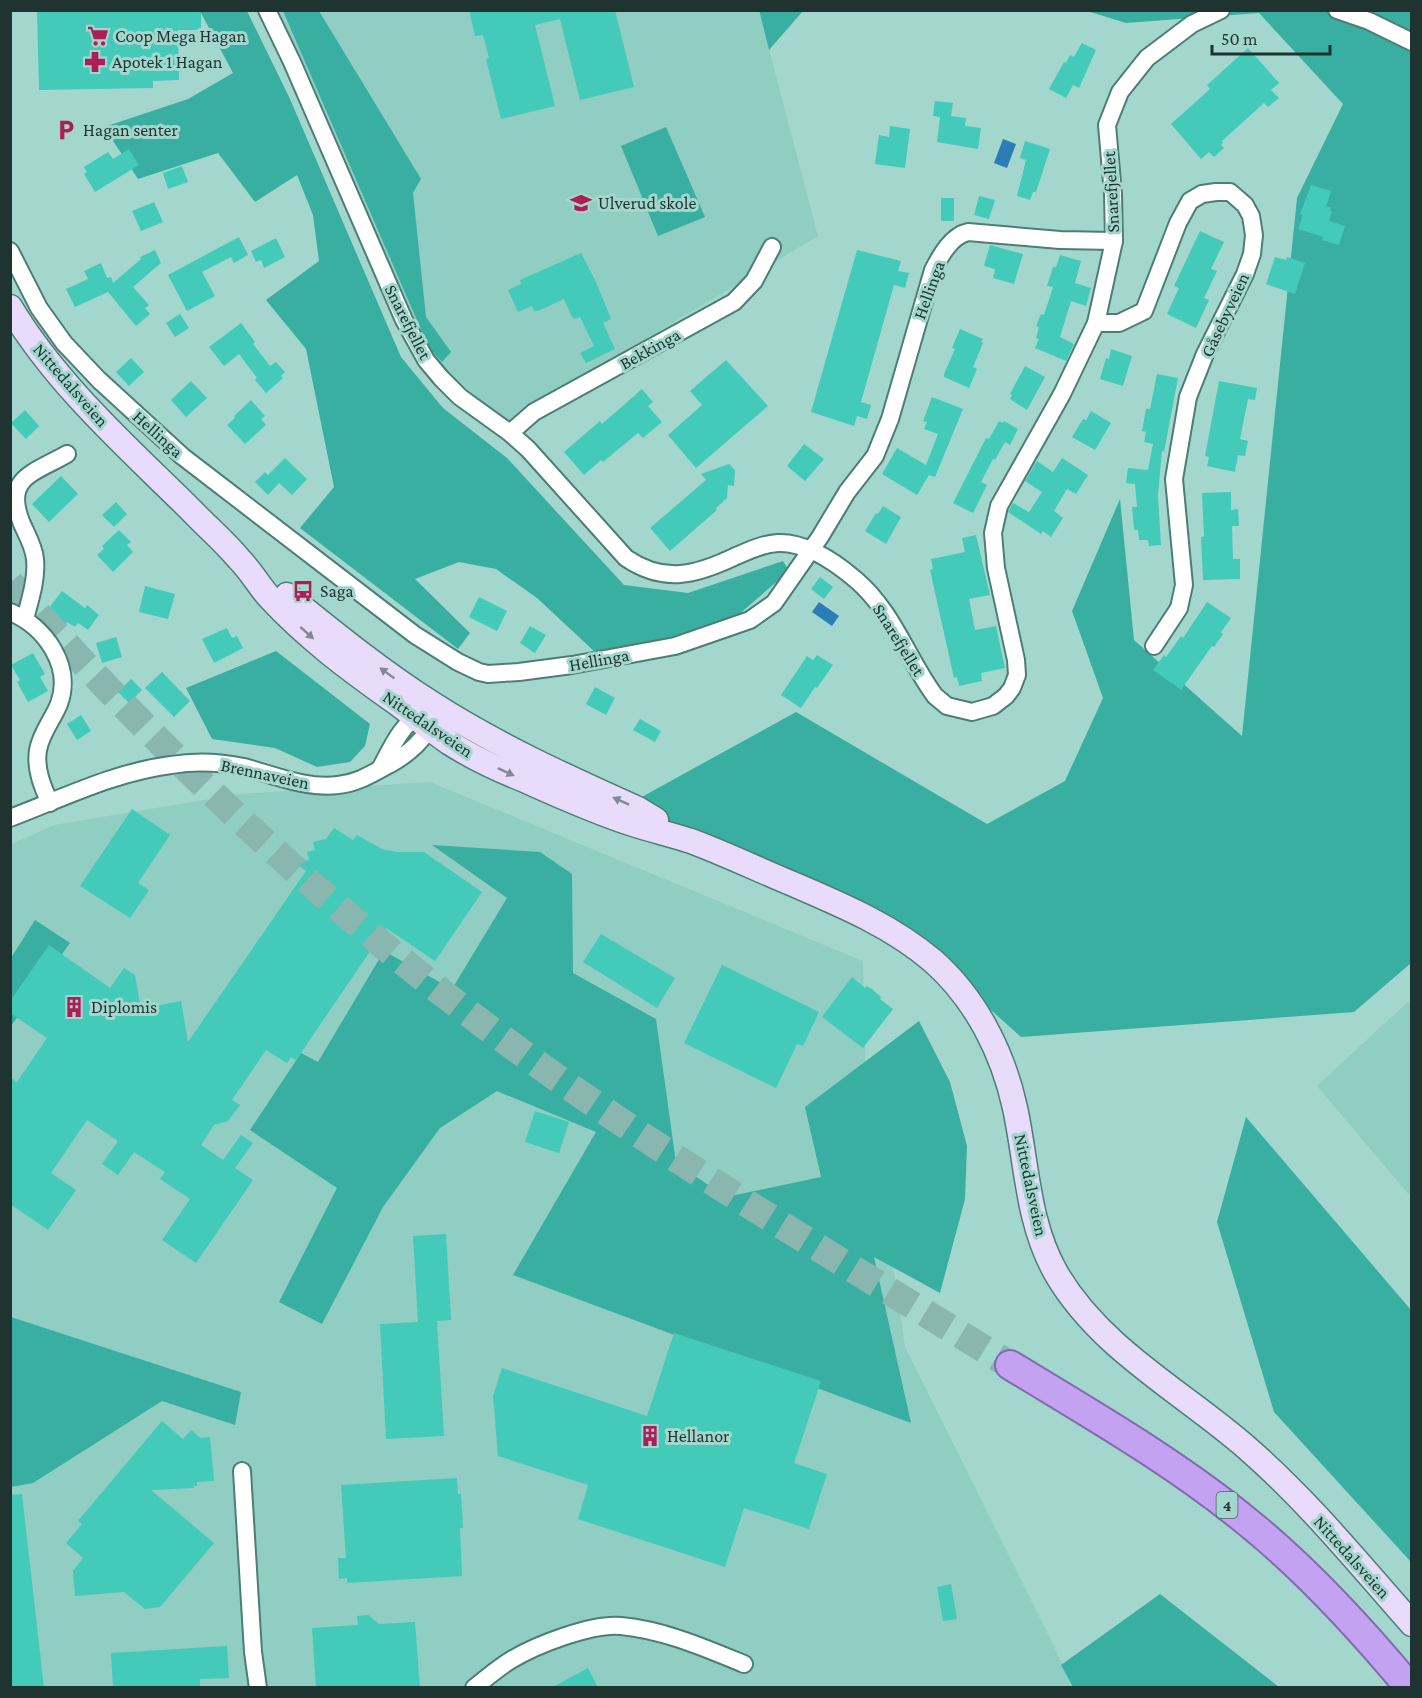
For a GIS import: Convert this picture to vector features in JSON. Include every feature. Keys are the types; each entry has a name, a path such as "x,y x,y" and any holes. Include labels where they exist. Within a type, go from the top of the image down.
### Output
{"highway":[{"name":"4","path":"1010,1365 1162,1459 1250,1524 1334,1602 1410,1688"}],"main road":[{"name":"Nittedalsveien","path":"10,307 43,356 79,398 240,559 364,656 427,717 504,744 638,809 690,841 878,923 917,948 947,974 980,1018 1003,1067 1015,1108 1036,1224 1052,1264 1075,1300 1125,1352 1201,1410 1272,1471 1323,1524 1412,1624"}],"street":[{"name":"Snarefjellet","path":"267,10 414,340 426,360 460,397 510,433 542,464 626,558 644,568 666,574 697,572 760,546 778,543 801,546 840,568 871,595 894,626 924,681 941,702 954,709 972,712 987,709 1000,702 1012,688 1017,668 996,568 993,533 999,507 1062,394 1096,323 1113,241 1113,194 1107,125 1120,92 1147,58 1191,24 1221,10"},
{"path":"1337,10 1369,21 1412,42"},
{"name":"Gåsebyveien","path":"1096,323 1119,323 1144,310 1178,223 1190,201 1202,194 1230,192 1245,205 1251,216 1254,235 1252,254 1245,274 1205,354 1188,397 1174,479 1185,585 1179,608 1154,646"},
{"name":"Hellinga","path":"10,251 39,308 64,343 99,380 182,456 415,635 458,662 479,672 519,672 675,646 735,626 757,616 774,603 847,492 875,456 890,419 933,270 945,250 963,233 976,231 1060,240 1113,241"},
{"name":"Bekkinga","path":"510,433 525,418 540,408 734,302 754,281 772,247"},
{"path":"50,802 38,768 39,747 62,695 62,674 52,646 43,635 18,615 34,583 35,560 16,509 15,494 24,479 67,454"},
{"name":"Brennaveien","path":"10,818 125,774 172,764 226,764 325,786 361,780 380,769 399,735 427,717"},
{"path":"242,1471 258,1688"},
{"path":"474,1688 511,1660 545,1644 582,1630 618,1626 648,1630 690,1642 744,1664"}],"shaded area":[{"name":"Ulverud skole","path":"267,11 759,11 818,236 507,422 425,355"},
{"path":"430,782 863,961 866,1084 905,1347 1074,1687 11,1687 10,845 54,825 240,794"},
{"path":"1411,999 1411,1197 1317,1086"}],"green space":[{"path":"759,10 803,10 803,11 769,50"},
{"path":"200,11 247,11 290,99 401,357 443,408 507,458 624,585 688,593 783,561 789,571 737,616 664,640 596,653 537,598 496,569 459,562 415,579 470,633 458,649 300,528 334,487 306,349 266,300 319,261 313,215 297,175 255,202 218,153 138,179 104,127 188,99 233,73"},
{"path":"283,11 319,11 421,179 413,193 426,317 451,352 442,362 429,348"},
{"path":"1087,11 1411,11 1411,963 1354,1012 1021,1037 962,984 882,925 609,815 796,712 987,824 1065,781 1103,698 1072,611 1120,499 1134,640 1242,736 1297,198 1343,104 1259,13 1126,23"},
{"path":"666,127 705,217 658,236 621,146"},
{"path":"276,651 370,724 365,746 350,762 317,767 275,748 212,739 186,688"},
{"path":"432,845 540,852 572,874 573,973 656,1019 676,1163 726,1197 821,1177 805,1107 919,1021 950,1082 967,1146 965,1199 940,1293 874,1257 911,1423 513,1275 596,1132 497,1091 440,1128 383,1207 322,1324 279,1302 337,1188 250,1130 301,1053 318,1062 384,951 452,989 507,898"},
{"path":"35,920 70,943 11,1026 11,958"},
{"path":"1246,1117 1411,1310 1411,1562 1274,1412 1217,1222"},
{"path":"11,1317 241,1392 235,1425 162,1401 33,1483 11,1487"},
{"path":"1160,1594 1279,1687 1073,1687 1061,1665"}],"water":[{"path":"1003,139 1016,144 1007,168 994,163"},
{"path":"819,602 839,616 832,626 812,612"}],"building":[{"path":"37,10 201,10 201,30 178,30 179,80 153,81 153,88 39,90"},
{"path":"469,10 615,10 634,87 580,100 560,19 535,25 555,106 501,119 486,59 489,58 483,35 475,36"},
{"path":"1082,43 1096,50 1079,88 1073,85 1066,98 1049,89 1064,62 1066,63 1070,55 1074,57"},
{"path":"1248,48 1279,83 1271,90 1279,98 1268,107 1264,103 1222,141 1221,145 1224,148 1214,157 1209,152 1201,159 1171,124 1210,89 1207,85"},
{"path":"935,101 953,103 951,116 966,118 965,126 981,128 978,149 937,142 940,117 933,116"},
{"path":"890,126 910,129 905,168 875,164 879,135 889,137"},
{"path":"1025,141 1050,149 1036,192 1033,192 1030,200 1017,196 1026,160 1020,158"},
{"path":"129,149 139,165 95,192 84,174 87,172 84,167 108,152 113,159"},
{"path":"182,166 188,182 168,189 163,173"},
{"path":"1311,185 1331,191 1326,206 1332,211 1329,221 1345,226 1339,245 1298,229 1303,215 1300,214"},
{"path":"979,196 995,200 989,219 974,215"},
{"path":"941,198 954,198 954,221 941,221"},
{"path":"154,202 163,222 141,231 132,211"},
{"path":"1200,231 1224,242 1211,269 1217,271 1204,298 1209,300 1196,328 1167,314 1179,288 1174,286"},
{"path":"239,237 248,255 234,263 231,257 202,272 215,296 187,311 168,275"},
{"path":"276,238 285,257 264,268 261,260 256,262 251,251"},
{"path":"990,245 1023,254 1014,284 993,278 995,269 984,266"},
{"path":"155,250 161,263 133,287 149,305 145,308 150,314 136,326 108,292 75,307 66,289 88,279 84,271 101,263 107,278 111,277 113,283 141,259 140,257"},
{"path":"857,250 901,261 898,271 909,273 905,288 894,285 861,402 871,405 867,419 857,416 854,426 811,412"},
{"path":"581,253 611,319 603,323 615,349 586,363 580,353 594,346 580,317 575,319 572,317 564,299 538,311 534,311 532,306 518,312 508,290 521,284 520,280"},
{"path":"1060,255 1081,261 1075,283 1091,288 1086,306 1071,301 1060,337 1074,344 1066,361 1035,348 1039,339 1036,338 1039,327 1036,326 1041,314 1044,315 1053,287 1047,286 1053,267 1056,267"},
{"path":"1275,257 1286,260 1287,257 1305,263 1295,294 1266,284"},
{"path":"180,314 189,328 175,337 166,323"},
{"path":"241,323 270,366 276,362 285,372 281,376 283,378 266,393 239,354 224,366 209,347"},
{"path":"960,329 983,339 973,367 977,369 969,388 944,377"},
{"path":"1111,349 1132,356 1123,386 1100,379"},
{"path":"131,358 144,372 129,386 116,372"},
{"path":"726,360 768,406 696,468 668,435 702,405 690,391"},
{"path":"1025,366 1045,377 1027,410 1010,399 1012,395 1010,394"},
{"path":"1157,374 1178,378 1164,452 1162,451 1158,495 1161,545 1149,546 1148,540 1139,540 1138,530 1134,530 1132,507 1137,507 1135,484 1126,483 1128,468 1148,470 1153,444 1144,442 1146,432 1142,431 1146,409 1150,409"},
{"path":"191,381 207,398 186,417 171,400"},
{"path":"1219,381 1257,388 1255,400 1248,399 1240,439 1248,441 1245,456 1238,455 1235,472 1207,466 1209,457 1205,456"},
{"path":"642,389 653,402 648,406 662,422 643,438 638,433 584,475 564,452 600,421 602,424"},
{"path":"932,397 963,409 935,477 929,475 917,495 882,474 897,448 926,465 938,434 924,429 927,422 923,421"},
{"path":"251,400 265,416 261,419 266,425 245,444 227,425"},
{"path":"25,410 39,426 26,439 11,423"},
{"path":"1091,411 1111,423 1095,450 1072,437"},
{"path":"999,421 1003,423 1004,421 1018,429 1010,445 1005,442 995,460 993,459 981,482 987,485 973,513 953,503 986,438 989,439"},
{"path":"804,444 824,459 805,481 787,466"},
{"path":"285,458 307,479 292,495 279,483 268,495 255,482 265,472 268,475"},
{"path":"1062,458 1088,475 1076,494 1067,489 1054,511 1063,518 1051,537 1043,531 1041,534 1008,512 1013,503 1029,512 1042,492 1025,481 1037,461 1053,472"},
{"path":"729,464 735,470 734,486 728,485 727,498 716,508 717,510 670,551 650,528 706,480 701,474"},
{"path":"61,476 78,494 49,522 32,504"},
{"path":"1231,492 1231,510 1238,509 1239,526 1232,526 1233,559 1240,559 1240,579 1203,580 1202,493"},
{"path":"116,502 127,514 114,527 102,515"},
{"path":"883,506 901,517 886,544 865,531"},
{"path":"119,530 131,542 127,545 133,552 113,572 97,555 104,549 102,546"},
{"path":"976,535 990,595 969,599 975,630 996,626 1005,668 981,673 982,681 959,686 957,677 954,678 930,570 933,569 931,559 965,552 962,538"},
{"path":"820,577 833,587 824,599 811,589"},
{"path":"145,586 175,594 168,619 139,612"},
{"path":"62,591 85,608 87,605 99,615 88,630 78,623 75,627 67,622 65,626 51,615 54,612 49,608"},
{"path":"479,597 507,611 497,631 469,617"},
{"path":"1207,602 1231,618 1214,647 1212,646 1181,690 1153,670 1181,636 1183,638"},
{"path":"530,626 546,635 535,653 520,643"},
{"path":"227,628 232,638 237,636 243,648 214,663 202,639"},
{"path":"116,637 122,657 102,663 96,643"},
{"path":"33,653 45,674 40,677 48,691 28,702 17,682 20,680 11,665"},
{"path":"817,655 833,665 801,708 781,695 807,656 813,660"},
{"path":"162,672 190,701 174,717 145,688"},
{"path":"131,679 142,690 129,703 118,692"},
{"path":"595,687 615,698 606,715 586,704"},
{"path":"81,715 91,731 77,740 67,724"},
{"path":"640,719 661,731 655,742 633,730"},
{"path":"132,809 170,835 138,883 149,890 130,918 80,886"},
{"name":"Diplomis","path":"334,828 353,840 357,835 382,849 397,852 424,852 482,892 435,961 386,928 296,1060 291,1057 287,1063 266,1050 232,1100 240,1105 228,1121 214,1125 201,1145 223,1160 241,1135 253,1143 235,1168 253,1180 196,1263 162,1240 190,1199 160,1179 165,1172 134,1152 118,1175 102,1164 118,1141 87,1120 51,1173 76,1190 48,1230 10,1204 10,1077 17,1082 47,1038 10,1013 10,1001 49,945 110,988 124,968 135,975 141,1009 181,1001 188,1042 306,871 295,863 309,860 307,852 315,850 313,842 326,839"},
{"path":"601,934 675,978 657,1008 583,962"},
{"path":"722,965 819,1012 803,1046 797,1044 776,1088 684,1043"},
{"path":"852,977 865,988 867,986 872,989 893,1009 863,1048 822,1017"},
{"path":"535,1111 569,1122 559,1153 525,1142"},
{"path":"446,1234 451,1320 437,1321 444,1436 386,1439 380,1324 418,1322 413,1236"},
{"name":"Hellanor","path":"674,1333 821,1381 794,1463 827,1474 809,1529 744,1508 725,1567 578,1519 588,1485 498,1456 493,1396 502,1368 647,1416"},
{"path":"162,1421 183,1439 191,1430 201,1438 210,1437 214,1481 197,1482 194,1488 151,1490 214,1543 160,1607 145,1609 124,1592 75,1596 73,1571 83,1558 66,1543 82,1524 78,1521"},
{"path":"457,1478 458,1494 461,1494 463,1528 460,1528 462,1576 347,1583 347,1578 339,1579 338,1558 346,1558 341,1485"},
{"path":"22,1494 44,1688 10,1688 10,1495"},
{"path":"951,1584 957,1619 943,1621 937,1587"},
{"path":"368,1615 379,1624 415,1622 420,1688 316,1688 312,1628 358,1625 357,1616"},
{"path":"227,1646 229,1678 200,1679 200,1688 113,1688 111,1653"},
{"path":"588,1668 598,1688 551,1688"}],"tunnel":[{"path":"10,583 121,702 236,816 356,923 419,974 483,1024 611,1115 809,1242 1010,1365"}],"place":[{"name":"Coop Mega Hagan","path":"98,36"},
{"name":"Apotek 1 Hagan","path":"95,62"},
{"name":"Hagan senter","path":"66,130"},
{"name":"Ulverud skole","path":"581,203"},
{"name":"Saga","path":"303,591"},
{"name":"Diplomis","path":"74,1007"},
{"name":"Hellanor","path":"650,1436"}]}
